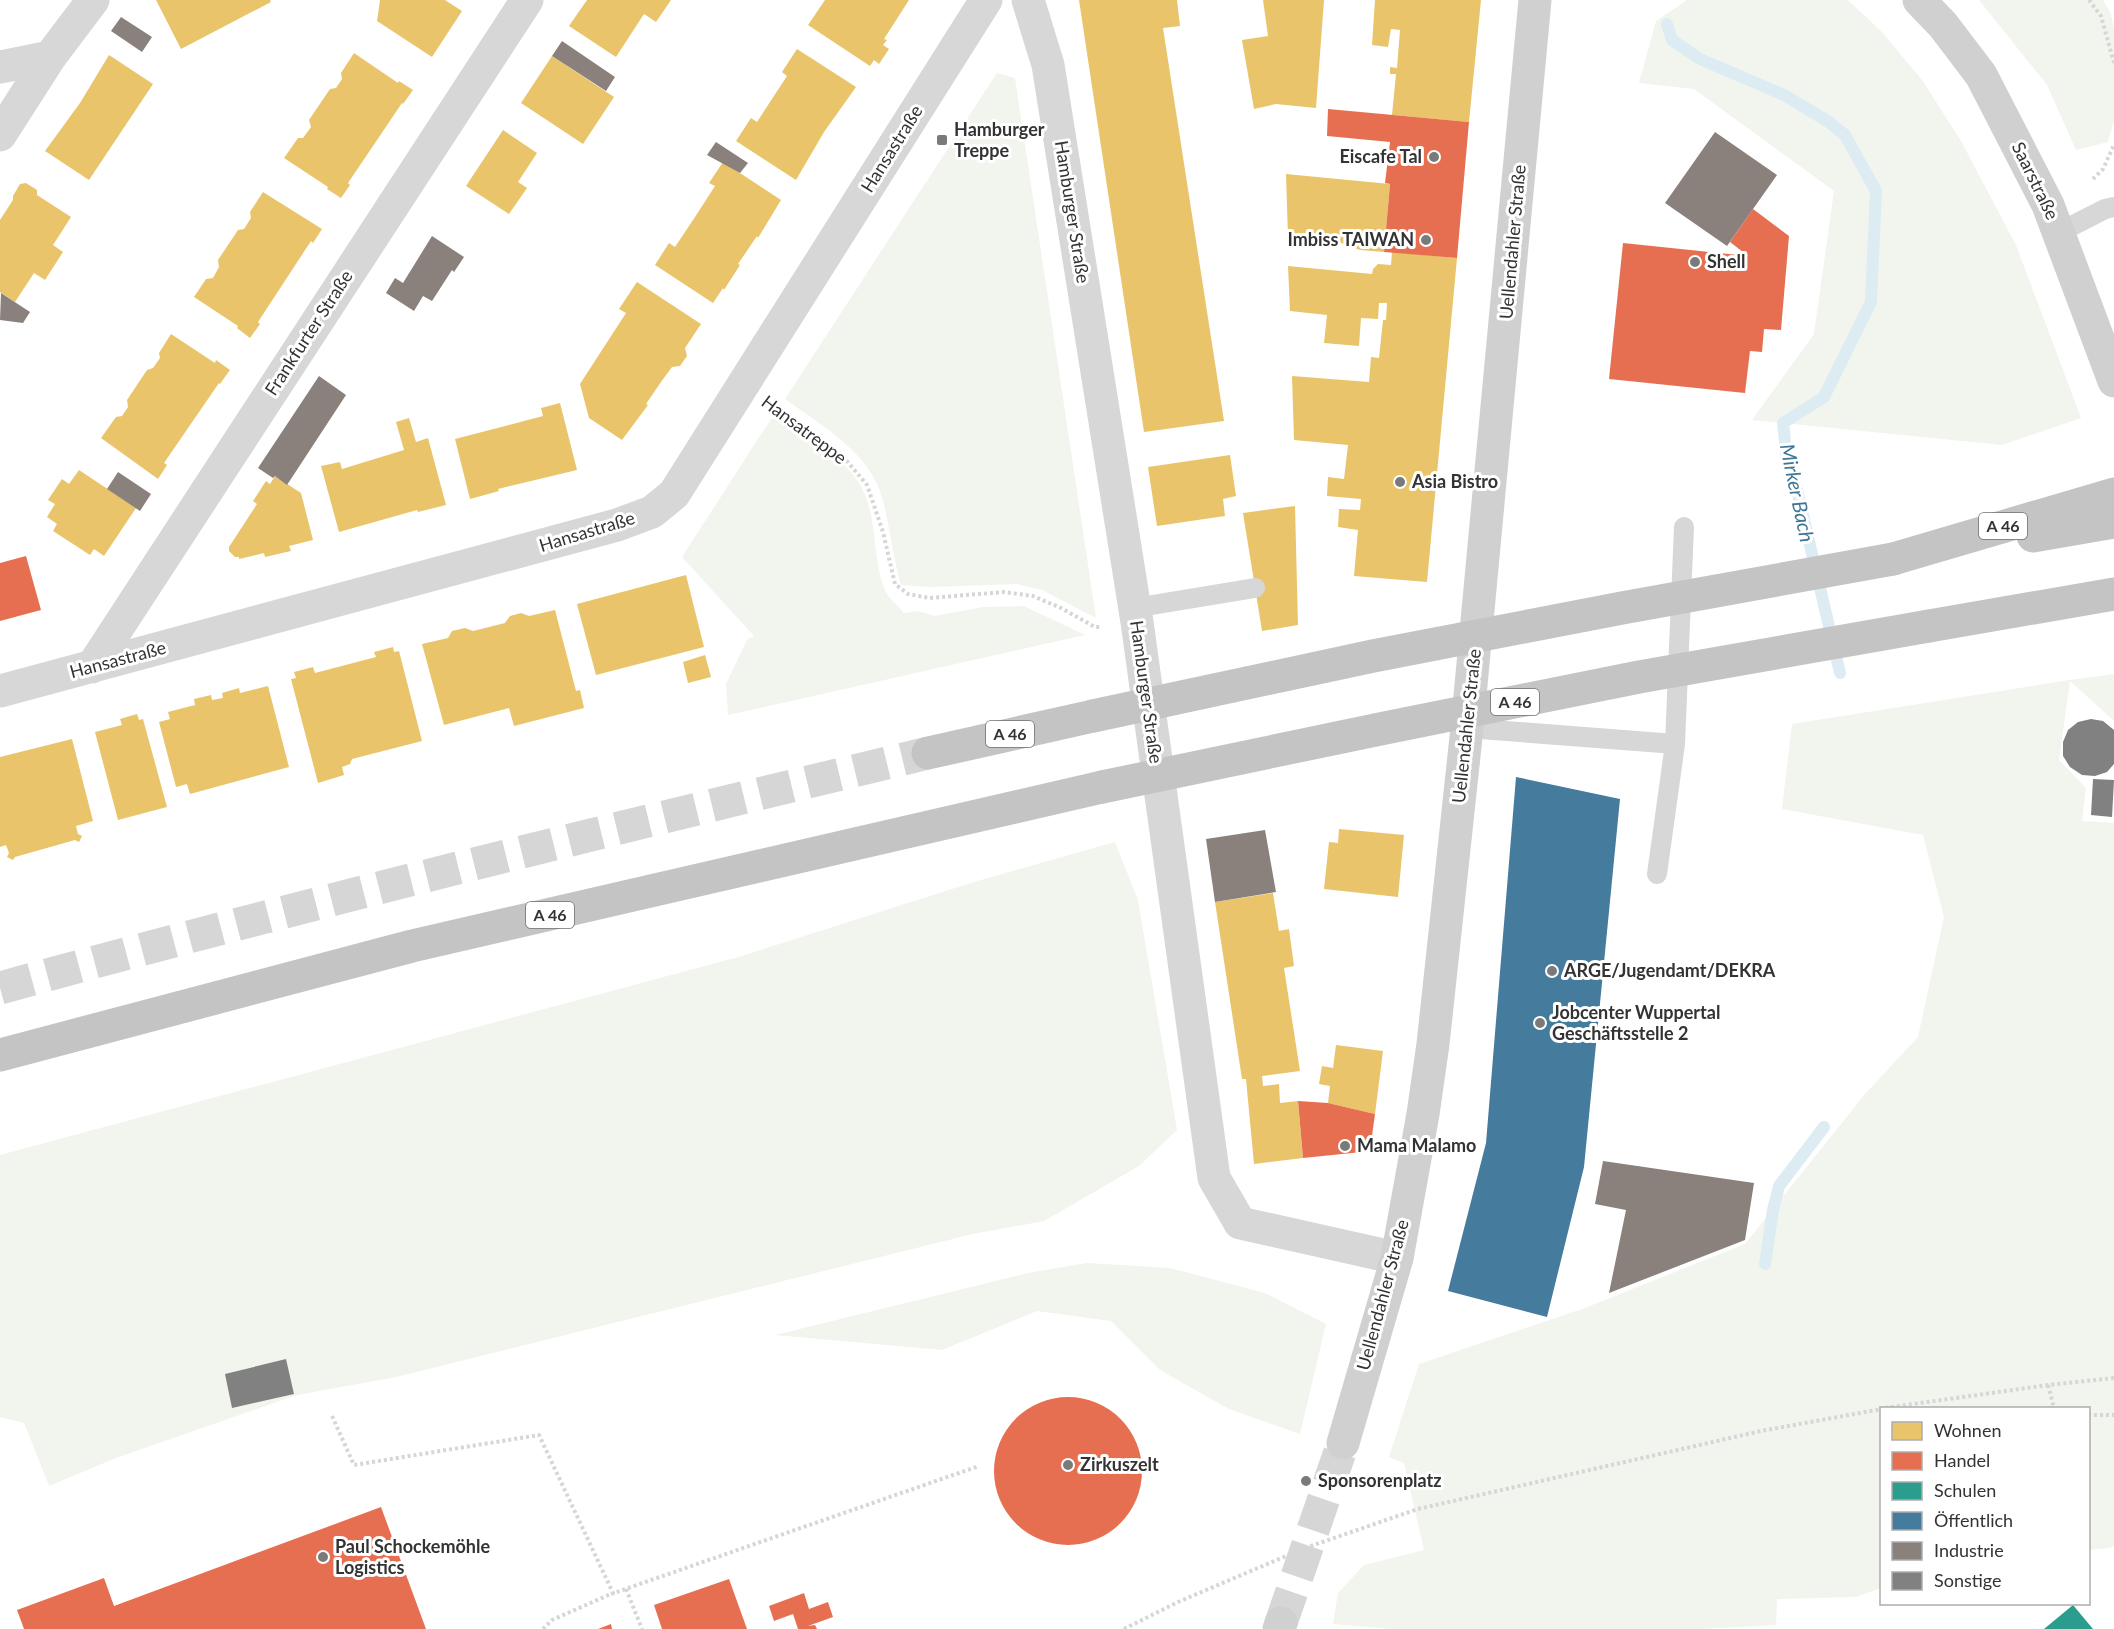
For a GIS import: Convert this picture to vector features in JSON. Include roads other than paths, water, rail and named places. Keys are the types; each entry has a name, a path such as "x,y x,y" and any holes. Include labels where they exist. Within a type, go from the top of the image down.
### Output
{"highway":[{"name":"A 46","path":"1893,559 2114,494"},
{"name":"A 46","path":"928,753 1374,656 1634,605 2114,522"},
{"name":"A 46","path":"0,1055 412,946 1102,787 1639,677 2114,594"},
{"path":"1929,626 2114,618"}],"main road":[{"name":"Uellendahler Straße","path":"1342,1443 1397,1258 1431,1056 1467,728 1535,0"},
{"name":"Saarstraße","path":"1919,0 1943,25 1981,75 2048,205 2114,381"}],"street":[{"path":"0,135 50,57 93,0"},
{"name":"Frankfurter Straße","path":"92,667 527,0"},
{"name":"Hansastraße","path":"0,691 616,525 652,512 674,494 986,0"},
{"name":"Hamburger Straße","path":"1028,0 1048,65 1134,608 1214,1178 1240,1223 1397,1258"},
{"path":"0,67 50,57"}],"lane":[{"path":"2060,232 2104,209 2114,207"},
{"path":"1657,874 1675,744 1684,527"},
{"path":"1134,608 1256,588"},
{"path":"1467,728 1675,744"}],"waterway":[{"name":"Mirker Bach","path":"1667,24 1672,40 1700,59 1784,95 1829,122 1845,135 1876,191 1871,302 1824,397 1783,423 1787,460 1797,490 1840,673"},
{"name":"Mirker Bach","path":"1765,1264 1779,1186 1824,1127"}],"tunnel":[{"path":"0,988 347,896 928,753"},
{"path":"1281,1623 1343,1443"}],"place":[{"name":"Hamburger Treppe","path":"942,140"},
{"name":"Eiscafe Tal","path":"1434,157"},
{"name":"Imbiss TAIWAN","path":"1426,240"},
{"name":"Shell","path":"1695,262"},
{"name":"Asia Bistro","path":"1400,482"},
{"name":"ARGE/Jugendamt/DEKRA","path":"1552,971"},
{"name":"Jobcenter Wuppertal Geschäftsstelle 2","path":"1540,1023"},
{"name":"Mama Malamo","path":"1345,1146"},
{"name":"Zirkuszelt","path":"1068,1465"},
{"name":"Sponsorenplatz","path":"1306,1481"},
{"name":"Paul Schockemöhle Logistics","path":"323,1557"}]}
